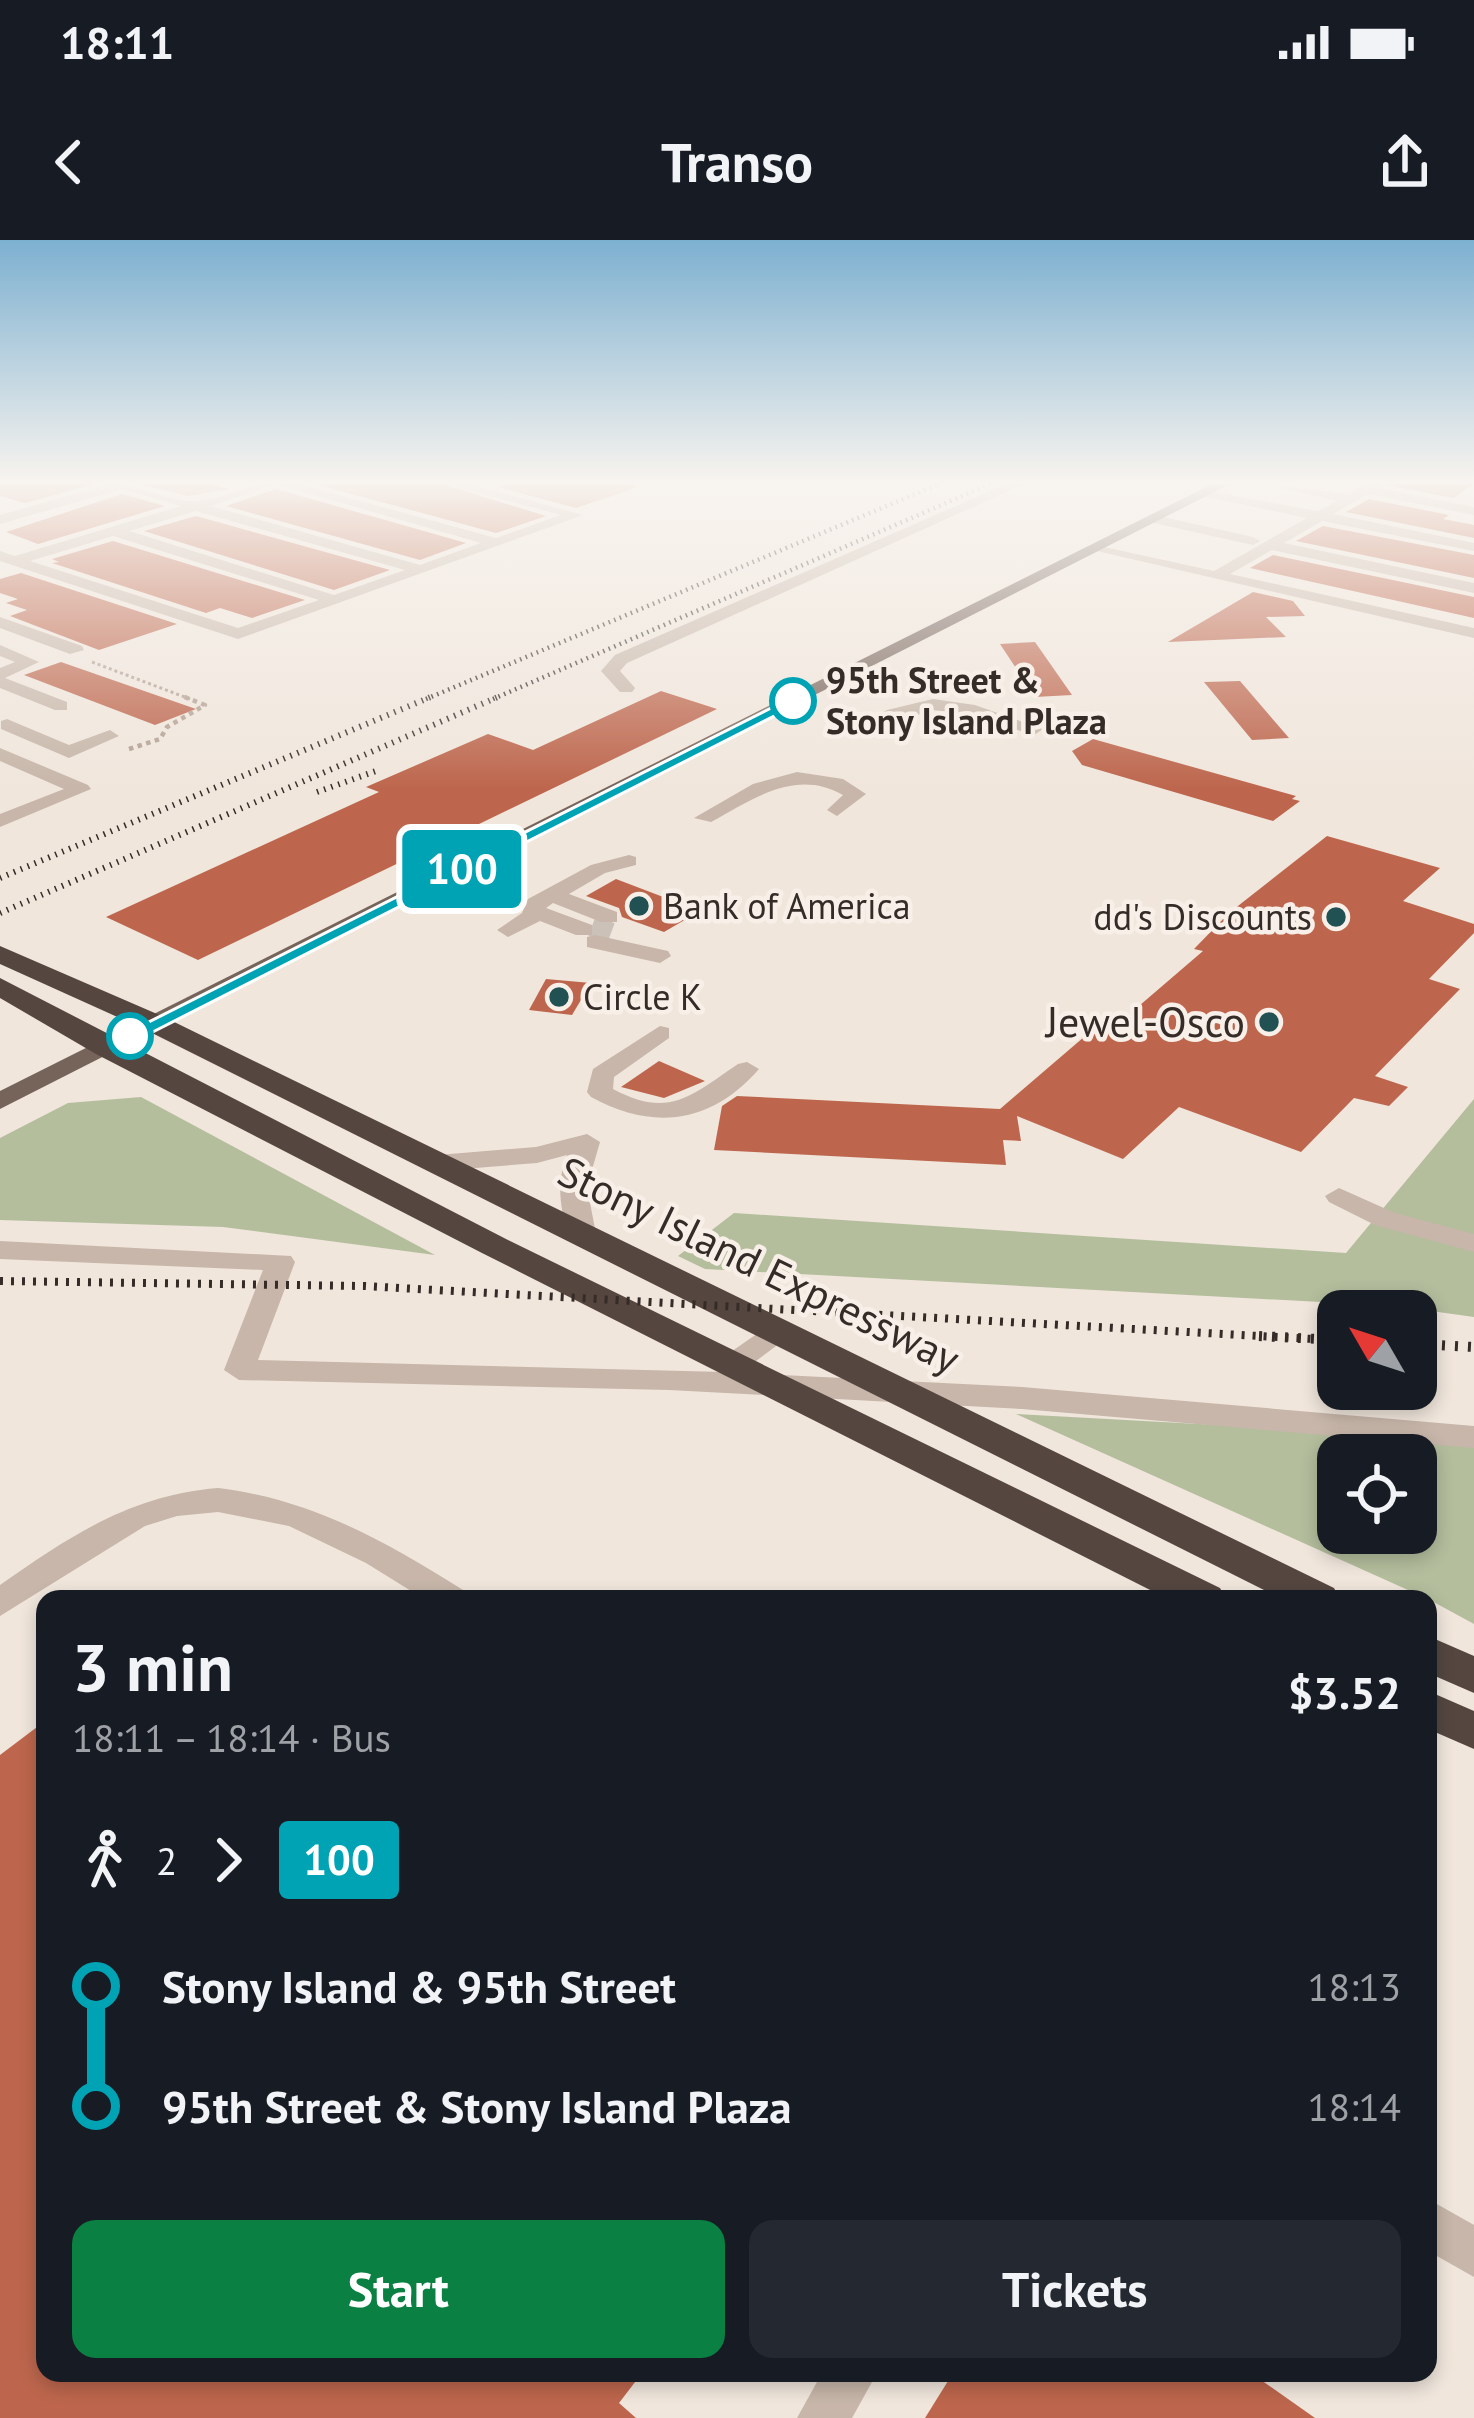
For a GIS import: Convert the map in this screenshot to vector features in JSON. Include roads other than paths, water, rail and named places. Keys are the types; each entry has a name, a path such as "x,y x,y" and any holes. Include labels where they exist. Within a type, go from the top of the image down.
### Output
{"highway":[{"name":"Stony Island Expressway","path":"0,954 154,1023 1301,1590"},
{"path":"0,986 106,1048 1187,1590"},
{"path":"1437,1658 1474,1676"},
{"path":"1437,1713 1474,1731"}],"main road":[{"path":"0,1101 1021,586"}],"street":[{"path":"86,586 238,634 376,586"},
{"path":"289,586 335,600"},
{"path":"626,688 610,671 621,659 787,586"},
{"path":"1275,586 1474,633"},
{"path":"0,622 78,654"},
{"path":"0,650 30,662 0,678"},
{"path":"0,678 61,706 5,724"},
{"path":"869,725 904,705 929,701 1034,729"},
{"path":"5,724 77,755 113,744"},
{"path":"0,754 81,789 0,820"},
{"path":"704,818 790,775 810,776 856,794 837,810"},
{"path":"508,930 598,868 629,861"},
{"path":"539,905 602,930 660,956 602,930 539,905"},
{"path":"660,1033 602,1074 600,1092 646,1114 672,1114 747,1069"},
{"path":"438,1163 537,1155 587,1142 578,1157 571,1196 582,1234"},
{"path":"1339,1196 1385,1219 1474,1244"},
{"path":"0,1250 281,1262 239,1370 669,1380 1022,1398 1474,1437"},
{"path":"733,1365 777,1330"},
{"path":"0,1603 91,1540 162,1506 244,1503 296,1512 349,1534 437,1590"},
{"path":"1437,2229 1474,2252"},
{"path":"822,2418 846,2382"}],"tunnel":[{"path":"592,926 611,933"}],"railway":[{"path":"426,699 696,586"},
{"path":"493,699 755,586"},
{"path":"0,878 433,696"},
{"path":"0,913 500,696"},
{"path":"317,792 379,770"},
{"path":"0,1281 364,1286 1262,1336"},
{"path":"1262,1336 1317,1339"},
{"path":"1262,1336 1313,1339"},
{"path":"1437,1345 1474,1347"}],"place":[{"name":"95th Street & Stony Island Plaza","path":"793,701"},
{"name":"Bank of America","path":"639,906"},
{"name":"dd's Discounts","path":"1336,917"},
{"name":"Circle K","path":"559,997"},
{"name":"Jewel-Osco","path":"1269,1022"}]}
